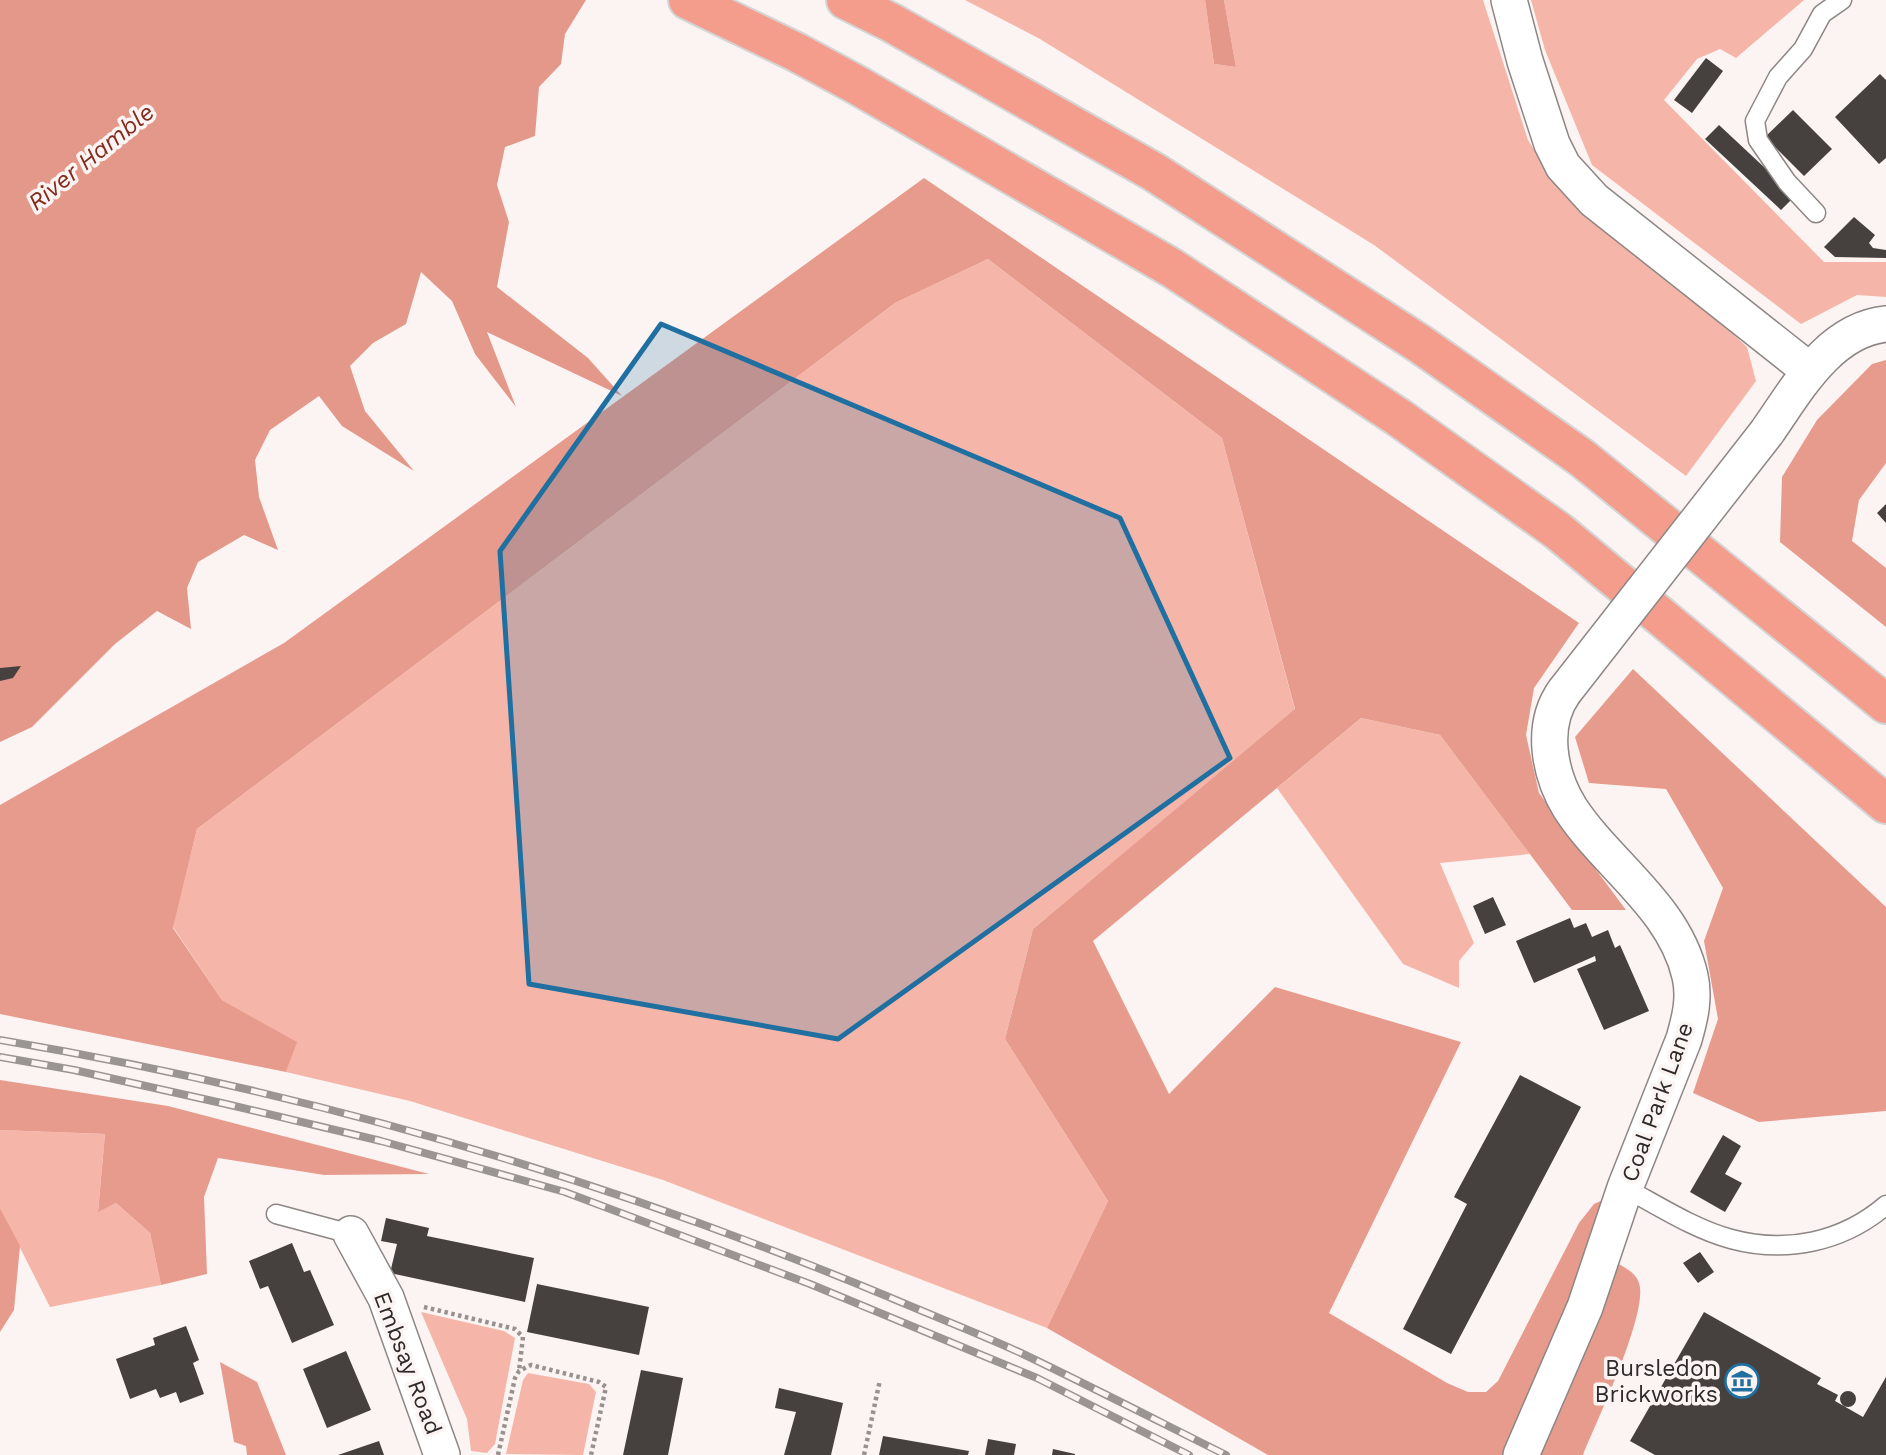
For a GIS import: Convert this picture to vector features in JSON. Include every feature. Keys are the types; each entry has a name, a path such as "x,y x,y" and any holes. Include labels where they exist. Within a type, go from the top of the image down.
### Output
{"highway":[{"path":"688,0 857,85 1172,268 1479,473 1558,531 1886,804"},
{"path":"846,0 892,23 1154,172 1442,359 1582,458 1886,704"}],"street":[{"path":"1509,0 1537,100 1563,166 1594,200 1810,371 1837,345 1859,332 1886,324"},
{"name":"Coal Park Lane","path":"1521,1455 1586,1307 1625,1188 1684,1039 1690,1014 1690,978 1686,962 1661,917 1648,898 1589,833 1570,808 1561,790 1553,770 1549,736 1552,714 1564,692 1767,432 1810,371"},
{"name":"Embsay Road","path":"351,1234 386,1298 442,1455"}],"lane":[{"path":"1816,213 1787,182 1758,140 1755,121 1778,77 1803,49 1822,14 1842,0"},
{"path":"1625,1188 1712,1233 1755,1244 1802,1244 1828,1239 1848,1232 1886,1205"},
{"path":"276,1214 351,1234"}],"path":[{"path":"386,1298 515,1329 523,1337 519,1371"},
{"path":"498,1455 514,1378 519,1371 531,1365 599,1382 606,1387 591,1455"},
{"path":"864,1455 880,1380"}],"highlighted area":[{"path":"661,324 1120,518 1230,758 838,1039 529,984 500,551"}],"shaded area":[{"path":"965,0 1205,0 1214,64 1236,67 1224,0 1483,0 1528,140 1556,184 1657,263 1747,347 1756,381 1686,476 1374,245 1040,39"},
{"path":"1531,0 1804,0 1736,58 1720,49 1697,59 1664,100 1824,262 1886,262 1886,297 1857,295 1801,324 1592,165 1545,50"},
{"path":"924,178 1579,623 1534,688 1526,735 1539,793 1626,910 1572,910 1440,735 1361,718 1093,941 1169,1094 1275,987 1461,1042 1329,1313 1447,1383 1468,1392 1486,1392 1498,1381 1579,1223 1594,1204 1607,1198 1601,1255 1623,1266 1637,1278 1640,1297 1629,1342 1583,1455 1268,1455 1047,1328 1108,1201 1005,1039 1033,929 1295,709 1222,438 988,259 895,303 197,829 173,928 222,1000 297,1042 286,1072 0,1014 0,805 284,643"},
{"path":"988,259 1222,438 1295,710 1033,929 1005,1039 1108,1201 1047,1328 663,1180 410,1101 286,1072 296,1042 222,1000 173,927 197,829 895,303"},
{"path":"1886,360 1886,463 1859,500 1852,541 1886,568 1886,627 1780,542 1782,477 1817,420 1872,364"},
{"path":"1633,669 1886,907 1886,1111 1759,1122 1693,1093 1718,1019 1704,941 1723,888 1666,789 1589,783 1575,737"},
{"path":"1361,718 1440,735 1530,854 1440,863 1474,943 1459,961 1459,988 1403,964 1277,788"},
{"path":"0,1080 168,1106 429,1174 324,1175 218,1158 204,1197 207,1274 161,1285 150,1233 116,1203 98,1212 105,1134 0,1130"},
{"path":"0,1130 105,1134 98,1211 116,1203 150,1233 161,1285 50,1307 0,1208"},
{"path":"0,1208 20,1246 14,1310 0,1332"},
{"path":"421,1312 504,1331 515,1338 495,1444 487,1453 471,1451 467,1419"},
{"path":"220,1362 257,1382 286,1455 247,1455 246,1446 234,1442"},
{"path":"528,1373 589,1384 596,1392 583,1455 506,1454 523,1380"}],"water":[{"name":"River Hamble","path":"0,0 586,0 565,34 561,64 539,87 535,136 505,147 497,185 509,222 497,287 588,358 622,396 487,332 516,407 475,354 452,301 421,272 406,324 373,343 350,366 365,411 414,471 342,426 319,396 270,430 255,460 259,497 278,550 244,535 198,562 187,588 191,629 157,611 115,644 32,727 0,742"},
{"path":"1205,0 1224,0 1236,67 1214,64"}],"building":[{"path":"1706,58 1723,71 1692,113 1674,100"},
{"path":"1880,74 1886,80 1886,158 1879,164 1835,117"},
{"path":"1793,110 1832,149 1804,176 1765,137"},
{"path":"1719,125 1795,196 1781,210 1705,139"},
{"path":"1854,217 1875,235 1869,243 1873,248 1886,250 1886,258 1835,257 1824,247"},
{"path":"1886,504 1886,523 1877,513"},
{"path":"21,666 13,678 0,681 0,668"},
{"path":"1493,897 1506,925 1485,934 1473,906"},
{"path":"1570,918 1574,928 1586,923 1592,937 1608,930 1615,948 1620,945 1649,1011 1604,1030 1577,969 1596,961 1595,956 1534,983 1516,941"},
{"path":"1520,1075 1581,1107 1451,1354 1403,1329 1467,1204 1454,1197"},
{"path":"1723,1135 1741,1146 1725,1174 1742,1183 1725,1212 1690,1192"},
{"path":"386,1218 429,1228 427,1236 534,1258 525,1302 390,1273 397,1244 381,1241"},
{"path":"292,1243 304,1272 310,1270 334,1325 292,1343 268,1286 260,1289 249,1261"},
{"path":"1700,1252 1714,1272 1698,1283 1683,1263"},
{"path":"537,1284 649,1307 639,1355 527,1332"},
{"name":"Bursledon Brickworks","path":"1704,1312 1821,1378 1817,1384 1838,1395 1835,1401 1863,1417 1886,1377 1886,1455 1655,1455 1630,1441"},
{"path":"186,1326 199,1360 193,1363 204,1394 180,1403 176,1392 160,1398 156,1389 130,1399 116,1359 155,1345 153,1338"},
{"path":"346,1351 371,1410 327,1428 303,1369"},
{"path":"641,1370 683,1378 668,1455 623,1455"},
{"path":"779,1388 843,1403 831,1455 784,1455 796,1412 775,1408"},
{"path":"1848,1391 1854,1393 1854,1405 1848,1407 1842,1405 1840,1399 1842,1393"},
{"path":"883,1436 969,1451 968,1455 879,1455"},
{"path":"988,1439 1016,1444 1014,1455 985,1455"},
{"path":"379,1441 384,1455 338,1455"},
{"path":"1053,1449 1075,1454 1075,1455 1052,1455"}],"railway":[{"path":"0,1040 228,1085 340,1112 452,1143 673,1214 781,1254 988,1338 1226,1455"},
{"path":"0,1057 74,1070 381,1141 565,1192 810,1284 1037,1378 1189,1455"}],"place":[{"name":"Bursledon Brickworks","path":"1742,1381"}]}
